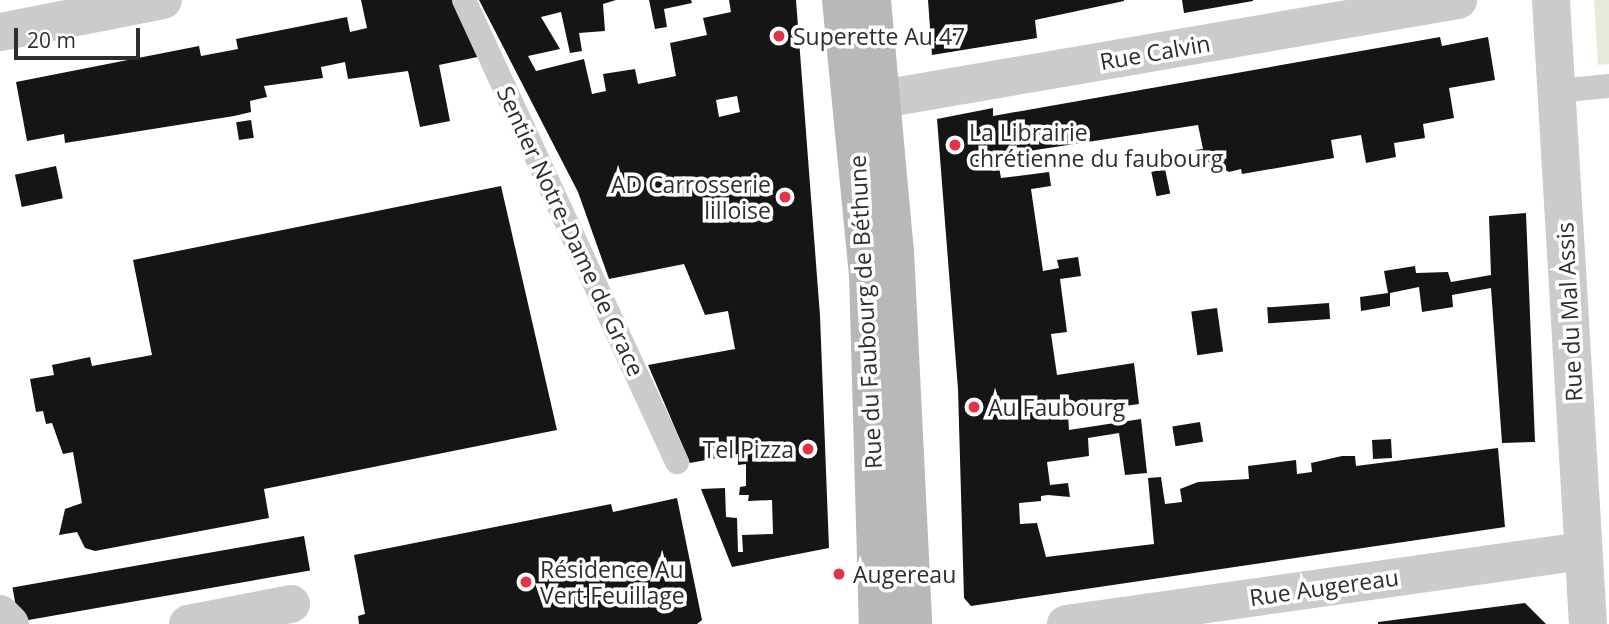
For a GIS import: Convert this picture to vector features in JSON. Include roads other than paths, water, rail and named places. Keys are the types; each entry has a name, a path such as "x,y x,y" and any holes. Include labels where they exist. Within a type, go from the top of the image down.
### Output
{"main road":[{"name":"Rue du Faubourg de Béthune","path":"841,0 868,101 913,624"},
{"name":"Rue du Faubourg de Béthune","path":"872,0 868,101 868,287 878,624"}],"street":[{"path":"0,32 163,0"},
{"name":"Rue Calvin","path":"868,101 1458,0"},
{"name":"Rue du Mal Assis","path":"1551,0 1588,624"},
{"name":"Rue Augereau","path":"1066,624 1583,551"},
{"path":"188,624 291,604"},
{"path":"0,614 10,624"}],"lane":[{"name":"Sentier Notre-Dame de Grace","path":"464,0 677,462"},
{"path":"1557,91 1609,86"}],"place":[{"name":"Superette Au 47","path":"779,36"},
{"name":"La Librairie chrétienne du faubourg","path":"955,145"},
{"name":"AD Carrosserie lilloise","path":"785,197"},
{"name":"Au Faubourg","path":"974,407"},
{"name":"Tel Pizza","path":"808,449"},
{"name":"Augereau","path":"839,574"},
{"name":"Résidence Au Vert Feuillage","path":"526,582"}]}
